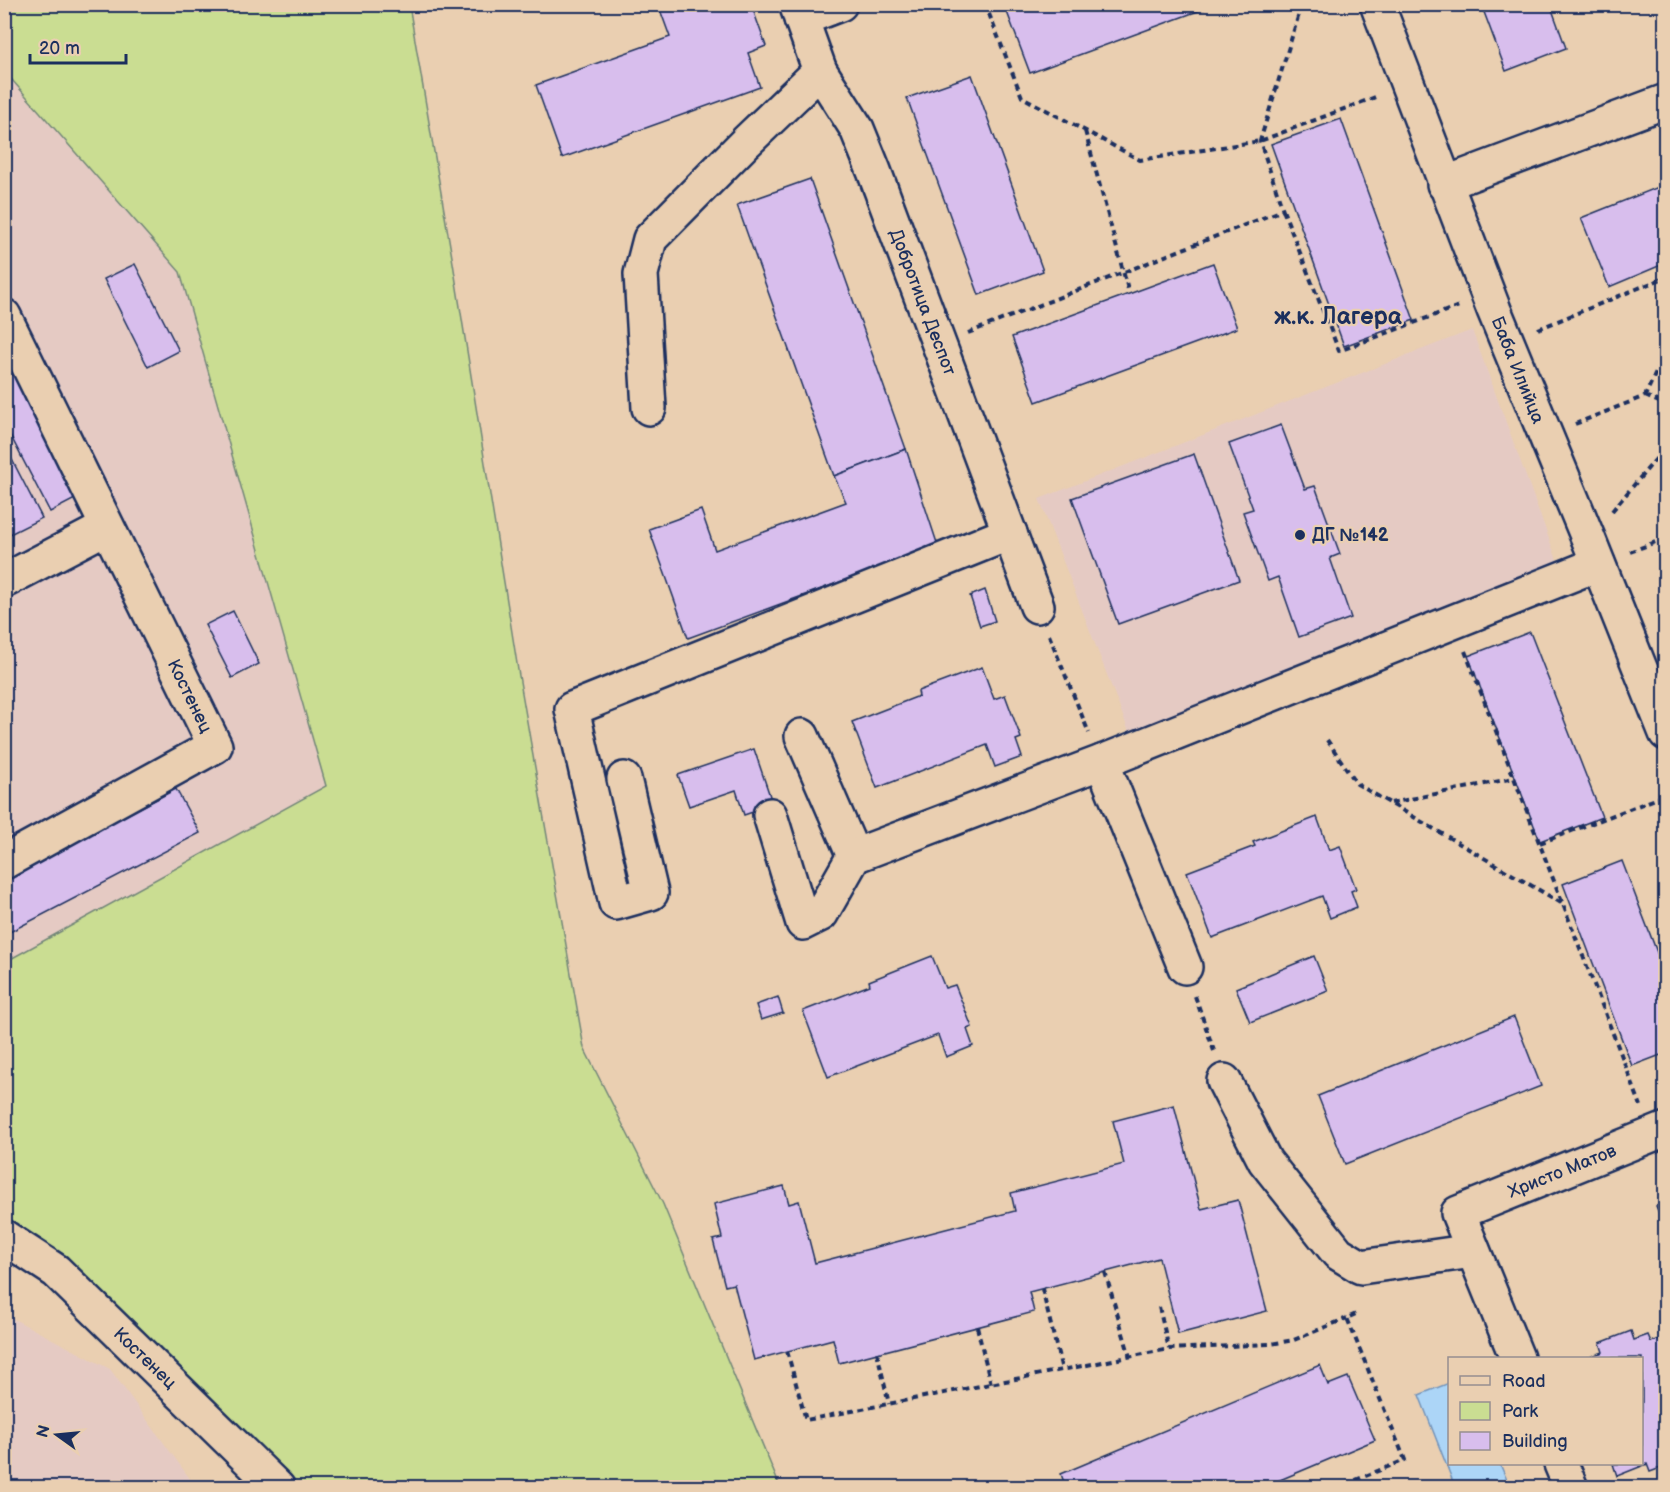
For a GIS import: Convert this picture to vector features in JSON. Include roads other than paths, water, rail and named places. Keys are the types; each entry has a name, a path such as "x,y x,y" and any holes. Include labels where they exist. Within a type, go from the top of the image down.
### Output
{"street":[{"path":"799,12 840,4"},
{"name":"Баба Илийца","path":"1377,4 1444,184 1545,435 1593,551 1655,677 1665,734"},
{"name":"Добротица Деспот","path":"799,12 820,71 856,129 1037,606"},
{"path":"649,408 641,274 650,239 820,71"},
{"path":"1444,184 1665,101"},
{"name":"Костенец","path":"4,316 215,746 4,862"},
{"path":"4,581 107,527"},
{"path":"624,779 651,893 616,903 572,709 1010,533"},
{"path":"770,815 803,923 821,914 854,855 1102,762 1454,622 1593,551"},
{"path":"802,736 854,855"},
{"path":"1102,762 1185,967"},
{"path":"1224,1081 1264,1161 1338,1253 1361,1267 1473,1251 1516,1357"},
{"name":"Христо Матов","path":"1473,1251 1458,1213 1659,1132"},
{"name":"Костенец","path":"4,1237 56,1271 278,1488"},
{"path":"1561,1465 1571,1488"}],"water":[{"path":"1448,1383 1448,1465 1500,1465 1510,1487 1455,1487 1419,1395"}],"place":[{"name":"ДГ №142","path":"1300,535"}],"district":[{"name":"ж.к. Лагера","path":"1338,316"}]}
